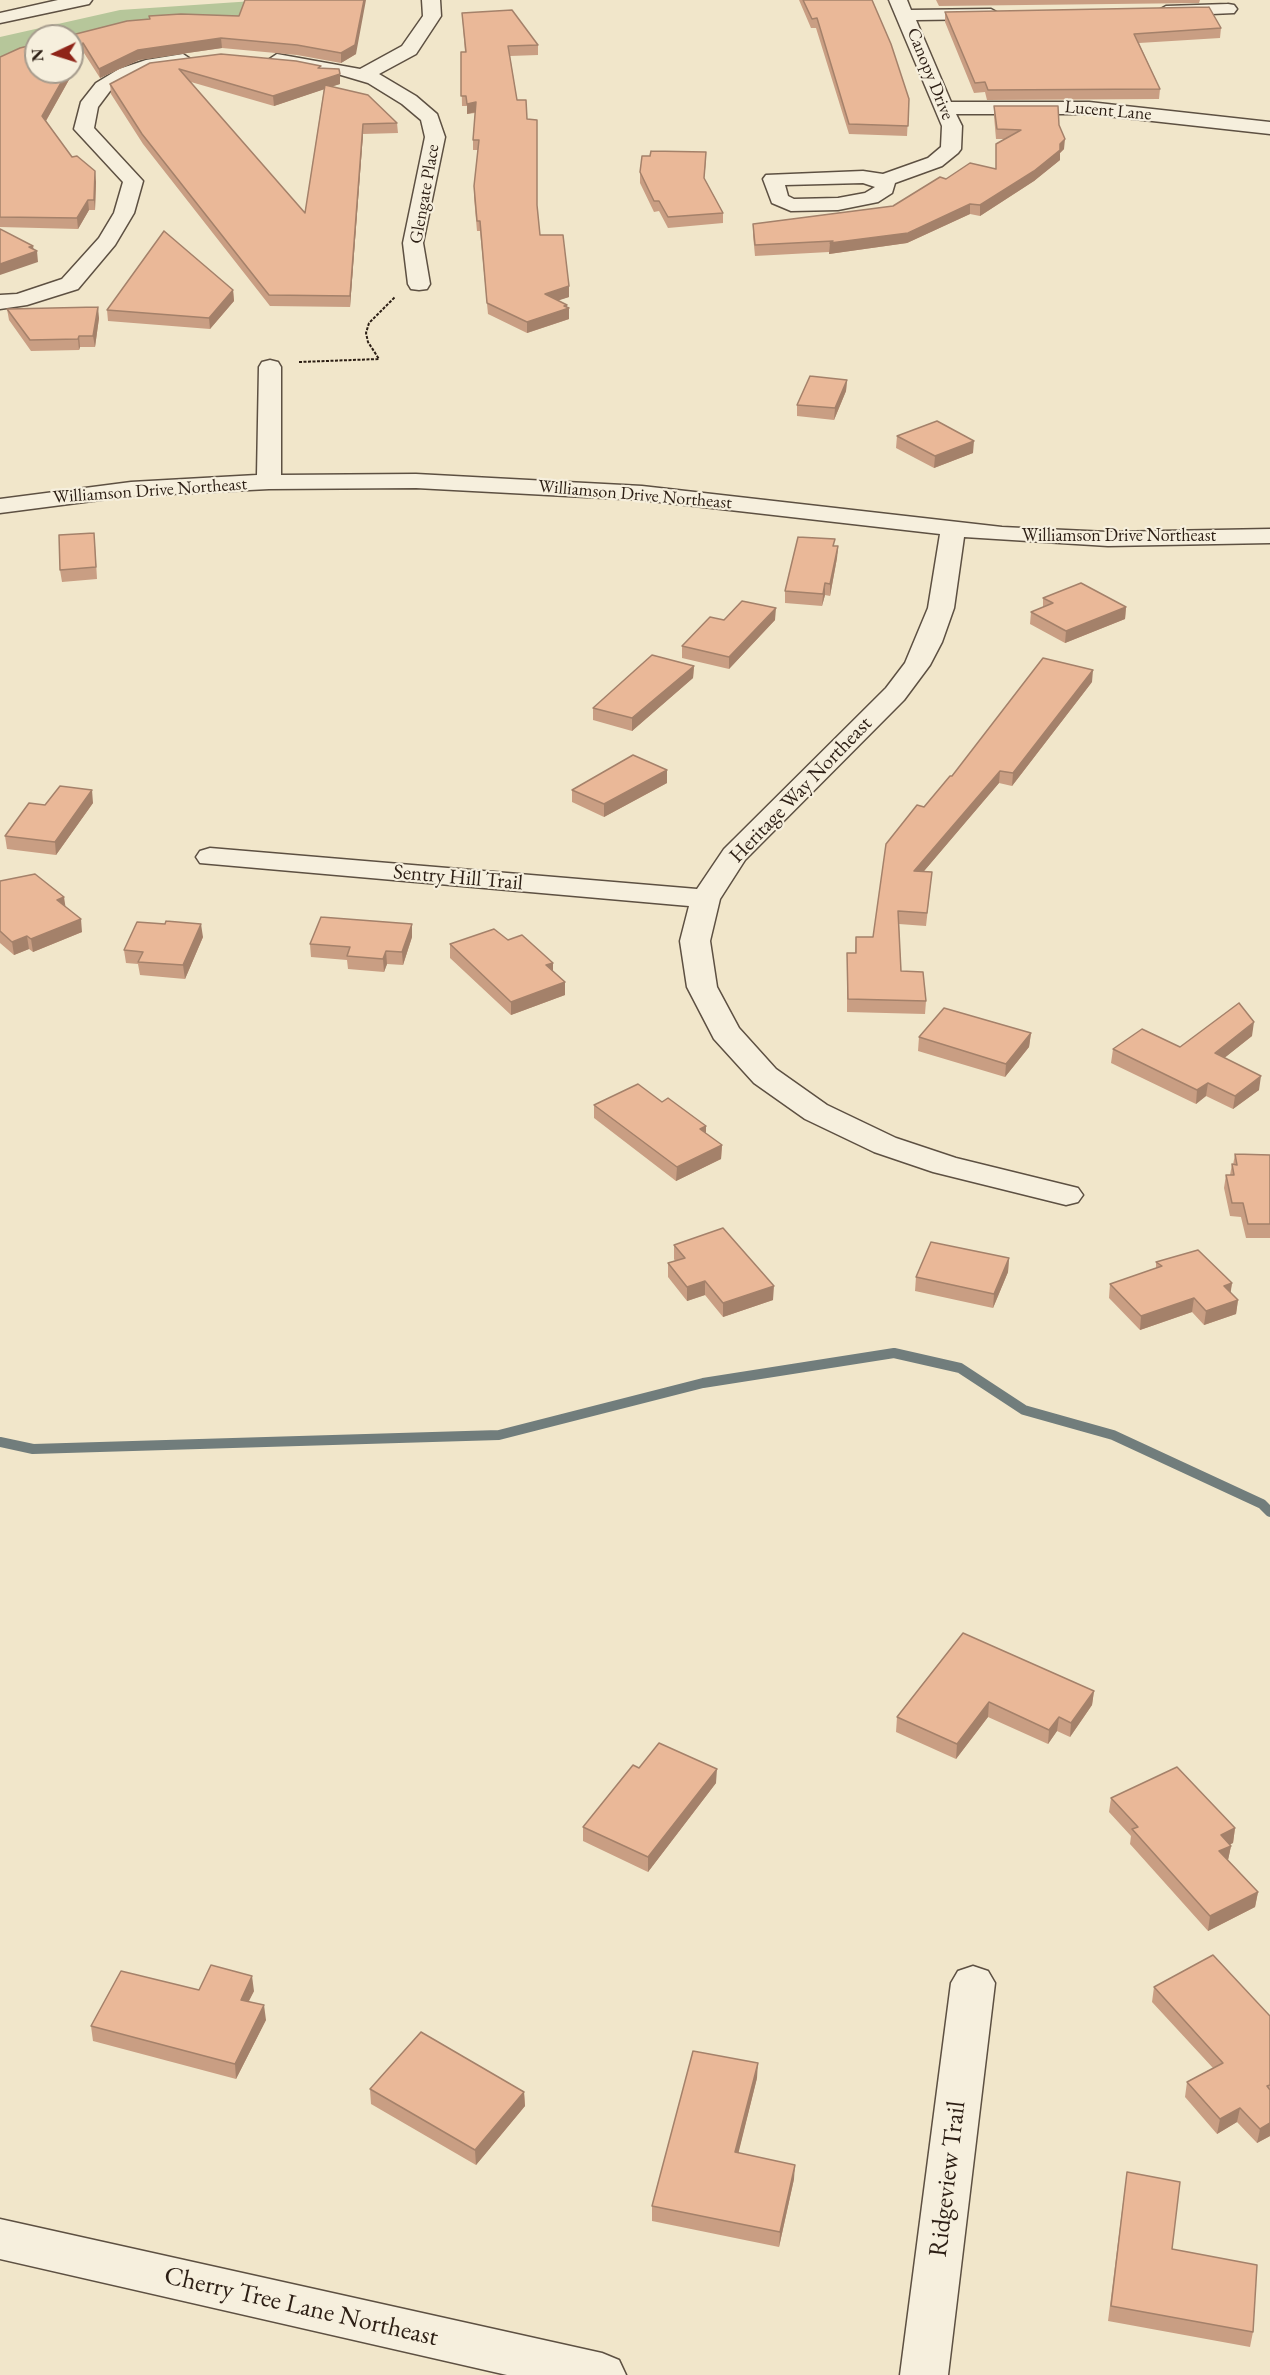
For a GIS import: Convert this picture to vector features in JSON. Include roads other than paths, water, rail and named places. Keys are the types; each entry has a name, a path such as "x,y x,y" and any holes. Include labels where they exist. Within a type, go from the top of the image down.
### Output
{"street":[{"path":"0,18 83,0"},
{"path":"362,75 409,50 417,40 414,18 432,16 431,4"},
{"path":"902,8 1007,13"},
{"name":"Canopy Drive","path":"885,180 885,189 872,198 838,204 792,206 779,199 773,179 863,177 885,180 935,162 951,149 952,126 902,8"},
{"path":"1146,11 1228,9"},
{"path":"0,302 19,300 70,284 108,241 124,213 133,181 84,129 88,106 103,87 146,66 205,57"},
{"name":"Glengate Place","path":"261,59 375,79 409,100 430,118 435,137 413,243 419,284"},
{"name":"Lucent Lane","path":"945,108 1089,108 1270,128"},
{"path":"269,482 270,367"},
{"name":"Williamson Drive Northeast","path":"0,506 132,489 269,482 416,481 569,488 1056,538 1270,536"},
{"name":"Heritage Way Northeast","path":"953,529 941,609 929,642 916,665 895,694 734,855 705,900 695,941 702,987 725,1032 765,1076 816,1112 885,1145 945,1164 1066,1195"},
{"name":"Sentry Hill Trail","path":"210,857 705,900"},
{"name":"Ridgeview Trail","path":"924,2375 973,1983"},
{"name":"Cherry Tree Lane Northeast","path":"0,2239 602,2375"}],"waterway":[{"path":"0,1442 33,1449 499,1435 703,1383 894,1353 960,1368 1024,1410 1113,1435 1262,1504 1270,1512"}]}
